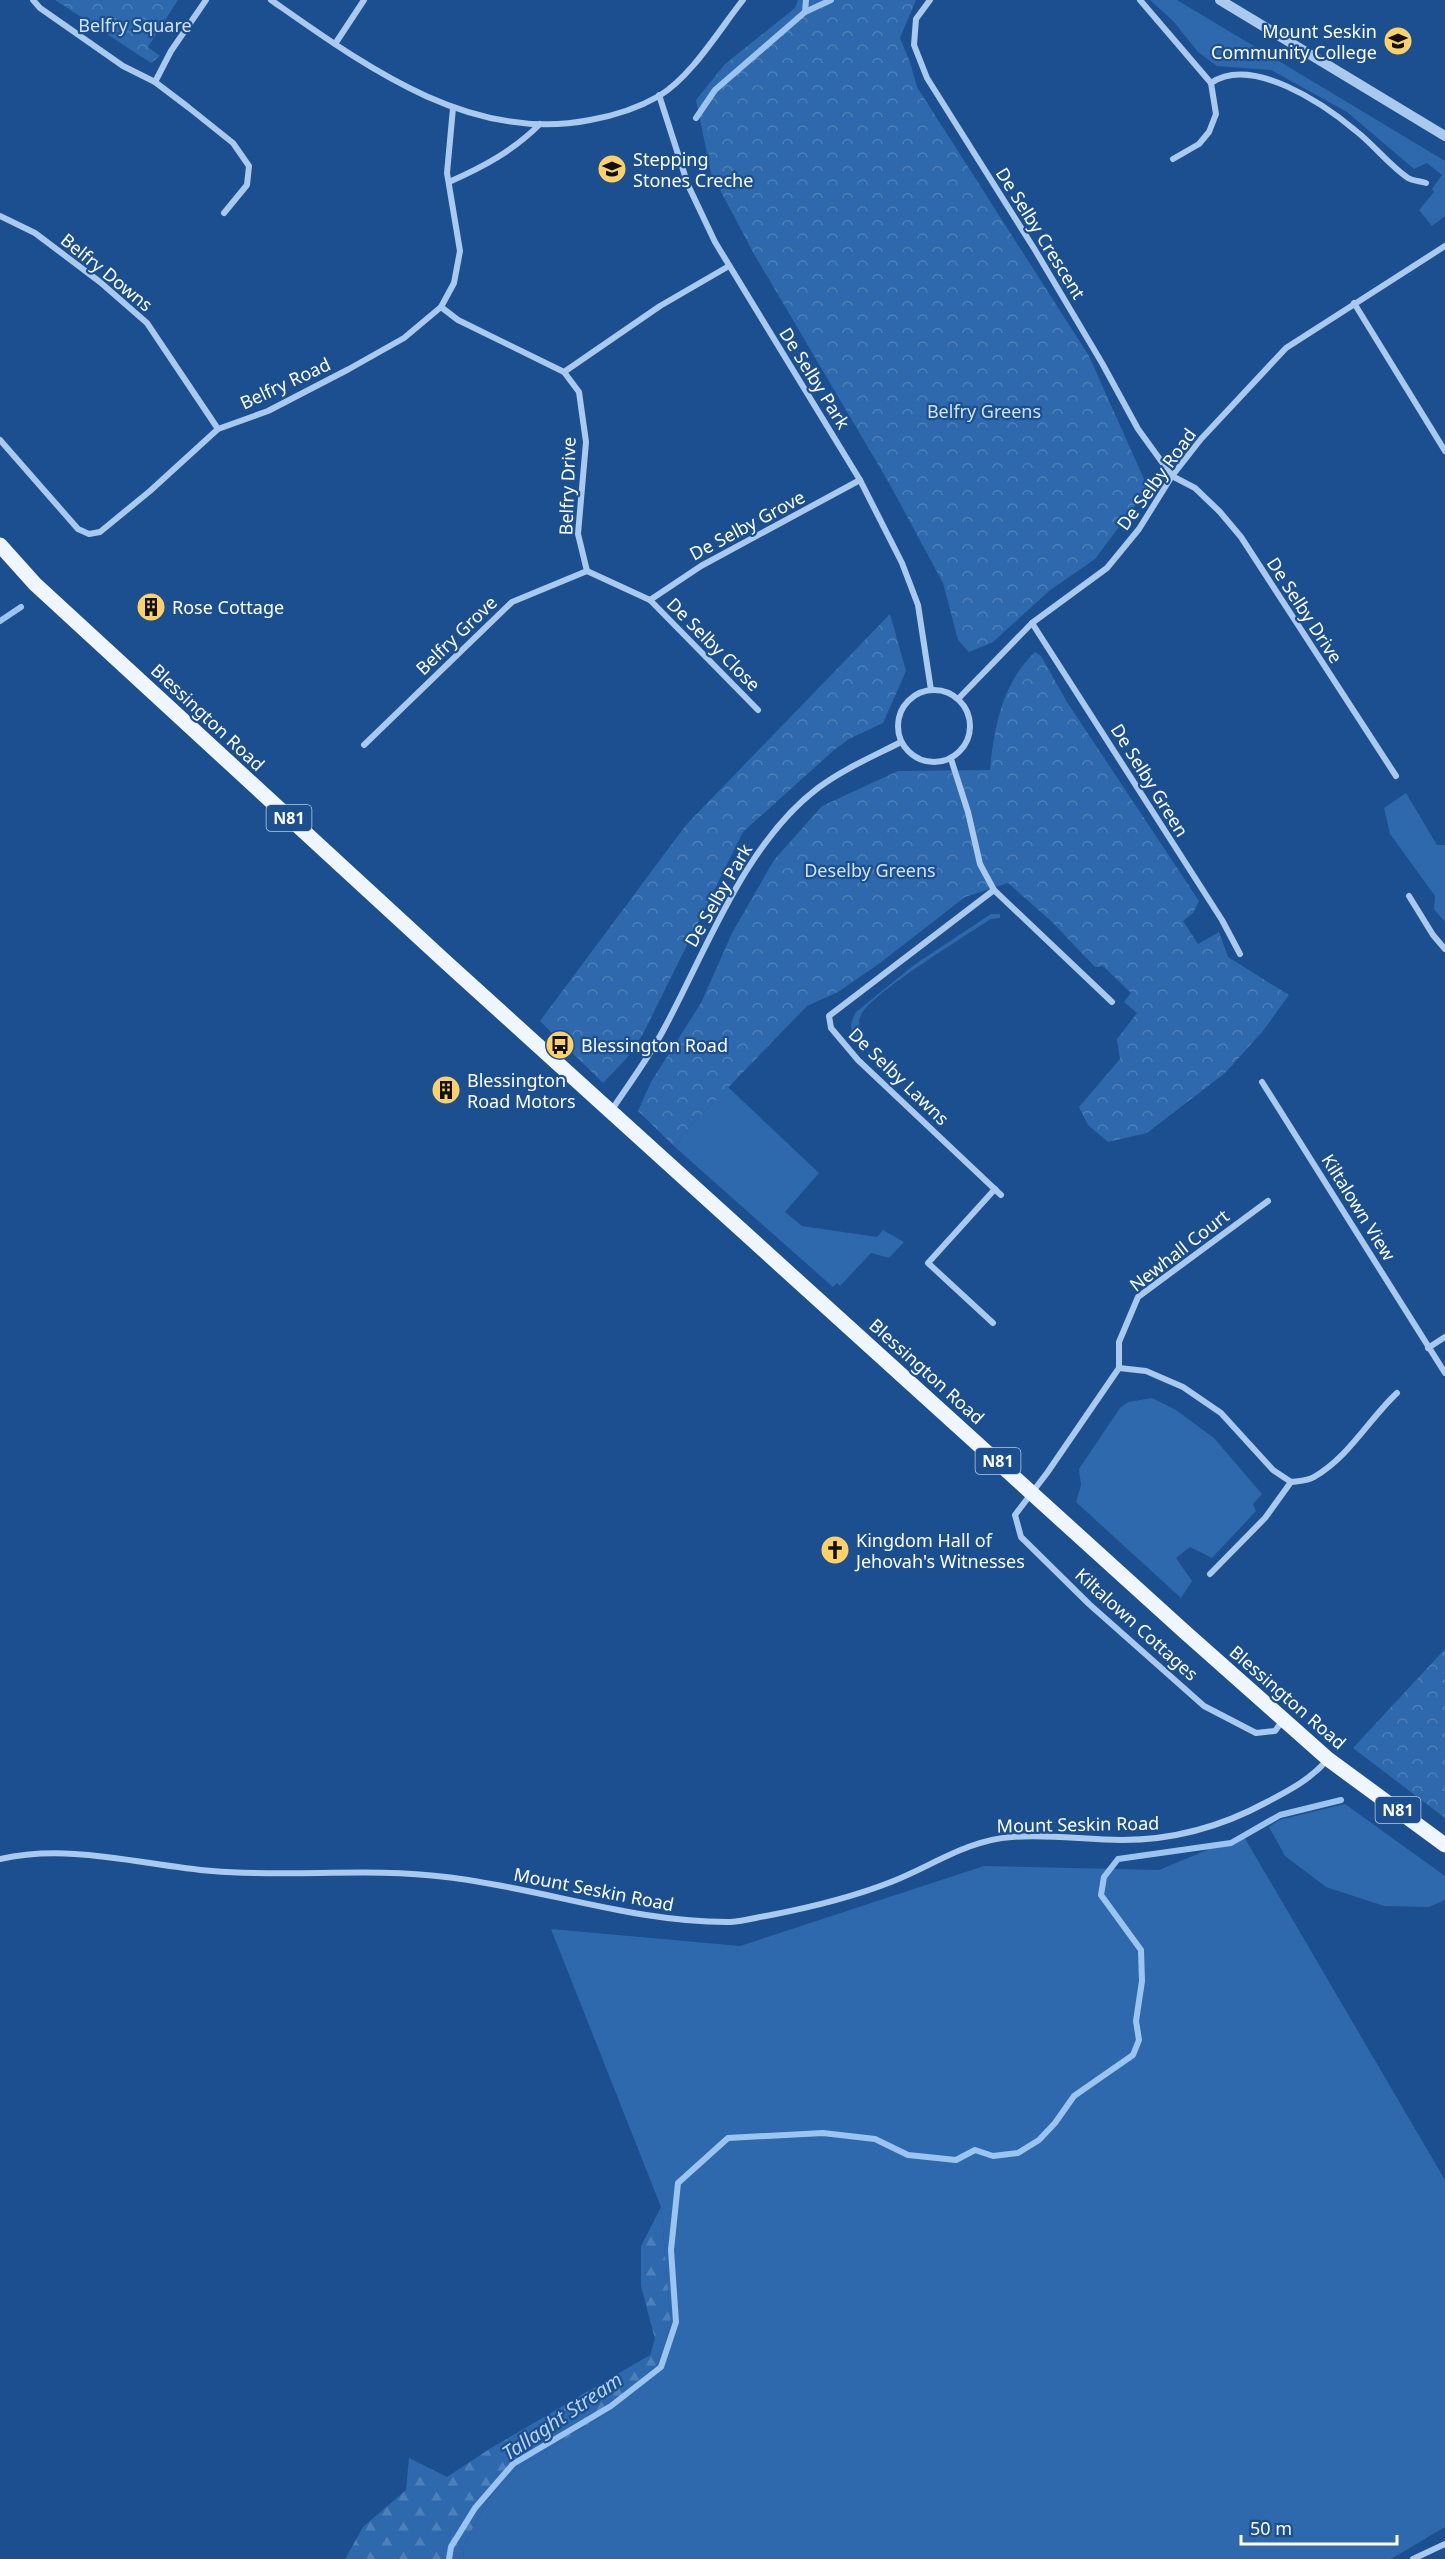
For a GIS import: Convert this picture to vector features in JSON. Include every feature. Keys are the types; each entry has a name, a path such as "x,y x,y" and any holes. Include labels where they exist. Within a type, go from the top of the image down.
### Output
{"main road":[{"name":"Blessington Road","path":"0,545 35,584 611,1112 1283,1720 1328,1759 1445,1845"}],"street":[{"path":"33,0 40,8 123,66 155,82 233,143 249,166 247,185 224,213"},
{"path":"155,82 171,51 206,0"},
{"path":"271,0 383,74 453,108 505,122 561,126 612,116 659,95 700,56 743,0"},
{"path":"335,44 364,0"},
{"name":"De Selby Crescent","path":"930,0 916,19 914,45 927,78 1035,250 1138,429 1172,476"},
{"path":"1140,0 1211,83 1216,114 1209,132 1199,144 1173,159"},
{"path":"1220,0 1445,136"},
{"path":"1211,83 1221,76 1244,74 1272,80 1298,91 1355,130 1409,179 1426,183"},
{"name":"De Selby Park","path":"659,95 688,185 729,266 860,480 902,563 918,604 931,690"},
{"name":"Belfry Road","path":"0,440 78,529 89,534 100,531 150,491 219,429 268,411 404,338 441,307 454,283 460,251 447,173 453,108"},
{"path":"449,182 492,163 525,140 540,124"},
{"name":"Belfry Downs","path":"0,216 35,233 100,282 147,323 219,429"},
{"name":"De Selby Road","path":"958,699 1032,623 1107,568 1139,529 1172,476 1201,439 1286,348 1445,246"},
{"path":"441,307 458,320 564,372 660,306 729,266"},
{"path":"1354,303 1445,451"},
{"name":"Belfry Drive","path":"564,372 579,392 586,442 578,534 587,571"},
{"name":"De Selby Drive","path":"1172,476 1195,488 1220,512 1240,537 1396,776"},
{"name":"De Selby Grove","path":"650,600 701,566 860,480"},
{"path":"587,571 650,600"},
{"name":"Belfry Grove","path":"364,745 512,602 587,571"},
{"name":"De Selby Close","path":"650,600 758,710"},
{"name":"De Selby Green","path":"1032,623 1222,920 1240,954"},
{"path":"931,690 950,693 958,699 970,719 970,731 967,742 951,759 928,762 908,751 898,731 903,709 920,693 931,690"},
{"name":"De Selby Park","path":"611,1112 665,1029 714,928 761,850 780,824 818,788 902,742"},
{"path":"951,759 968,812 980,864 994,890 1112,1002"},
{"name":"De Selby Lawns","path":"994,890 829,1016 831,1028 858,1060 1001,1195"},
{"path":"1409,896 1433,935 1445,949"},
{"name":"Kiltalown View","path":"1262,1082 1445,1373"},
{"path":"993,1323 928,1263 995,1189"},
{"name":"Newhall Court","path":"1119,1368 1119,1342 1138,1297 1268,1201"},
{"path":"1428,1348 1445,1337"},
{"path":"1032,1492 1119,1368 1146,1371 1183,1387 1221,1413 1273,1470 1291,1482"},
{"path":"1210,1574 1264,1518 1291,1482 1313,1478 1339,1457 1366,1428 1379,1409 1397,1393"},
{"name":"Kiltalown Cottages","path":"1032,1492 1015,1515 1021,1536 1089,1604 1204,1706 1256,1733 1275,1731 1283,1720"},
{"name":"Mount Seskin Road","path":"0,1859 33,1853 54,1853 92,1855 214,1871 395,1873 447,1877 624,1913 677,1920 735,1922 812,1908 891,1882 962,1848 985,1840 1044,1836 1120,1840 1160,1839 1202,1831 1250,1812 1296,1787 1316,1773 1328,1759"},
{"path":"1413,2559 1445,2544"}],"green space":[{"name":"Belfry Square","path":"55,0 178,0 148,47 160,56 151,63"},
{"name":"Belfry Greens","path":"798,0 916,0 900,38 917,87 1089,356 1148,488 1095,559 1049,591 993,642 969,652 958,640 943,583 889,483 754,254 711,173 696,100 725,64 795,8"},
{"path":"1150,0 1177,0 1445,161 1445,216 1432,226 1419,210 1434,192 1432,189 1442,175 1427,163 1414,169 1347,112 1271,70 1217,66 1198,52 1174,22"},
{"path":"890,614 906,671 883,723 849,739 834,750 743,832 643,1034 626,1059 603,1083 540,1021 686,825"},
{"name":"Deselby Greens","path":"1035,652 1041,656 1067,702 1199,901 1193,913 1183,921 1198,944 1219,932 1228,957 1289,995 1263,1031 1225,1073 1147,1133 1108,1142 1088,1125 1079,1107 1120,1059 1117,1039 1137,1013 1124,1002 1131,993 1103,966 1095,967 1052,922 1008,883 965,897 880,963 838,992 807,1006 684,1133 676,1148 638,1111 651,1082 701,1003 732,933 774,860 822,806 898,771 990,770 997,722 1007,692 1024,664"},
{"path":"1406,793 1437,845 1445,845 1445,922 1434,909 1435,896 1390,834 1384,808"},
{"path":"991,914 1000,914 1000,918 991,919 942,951 881,994 868,1006 859,1022 863,1042 859,1042 851,1028 856,1012 914,965"},
{"path":"728,1087 819,1173 785,1212 802,1226 877,1237 883,1230 904,1242 889,1258 871,1253 840,1286 837,1283 833,1287 676,1148 684,1133"},
{"path":"1152,1398 1176,1410 1214,1438 1262,1494 1253,1504 1256,1511 1212,1558 1190,1547 1176,1558 1192,1581 1181,1598 1076,1502 1081,1485 1079,1469 1120,1408 1128,1402"},
{"path":"1445,1649 1445,1818 1353,1748"},
{"path":"1345,1804 1445,1876 1445,1900 1429,1907 1384,1906 1326,1887 1285,1856 1269,1827 1279,1820"},
{"path":"1243,1835 1445,2180 1445,2527 1391,2559 464,2559 463,2547 488,2499 515,2470 612,2410 658,2363 671,2324 661,2207 551,1929 740,1946 984,1866 1159,1870"},
{"path":"661,2207 671,2324 658,2363 612,2410 515,2470 488,2499 463,2547 464,2559 345,2559 363,2527 406,2490 409,2458 447,2477 491,2448 650,2355 655,2339 641,2286 641,2246"}],"waterway":[{"path":"696,118 715,90 805,12 806,0"},
{"path":"805,12 831,0"},
{"path":"0,621 21,607"},
{"name":"Tallaght Stream","path":"449,2559 451,2547 475,2508 513,2464 611,2406 661,2367 676,2322 671,2250 678,2183 728,2138 823,2133 875,2139 908,2155 956,2160 975,2150 993,2156 1018,2153 1039,2140 1055,2123 1074,2096 1133,2055 1139,2040 1136,2021 1142,1981 1141,1950 1101,1895 1104,1877 1118,1859 1231,1843 1280,1815 1341,1800"}],"place":[{"name":"Mount Seskin Community College","path":"1398,41"},
{"name":"Stepping Stones Creche","path":"612,169"},
{"name":"Rose Cottage","path":"151,607"},
{"name":"Blessington Road","path":"560,1045"},
{"name":"Blessington Road Motors","path":"446,1090"},
{"name":"Kingdom Hall of Jehovah's Witnesses","path":"835,1550"}]}
